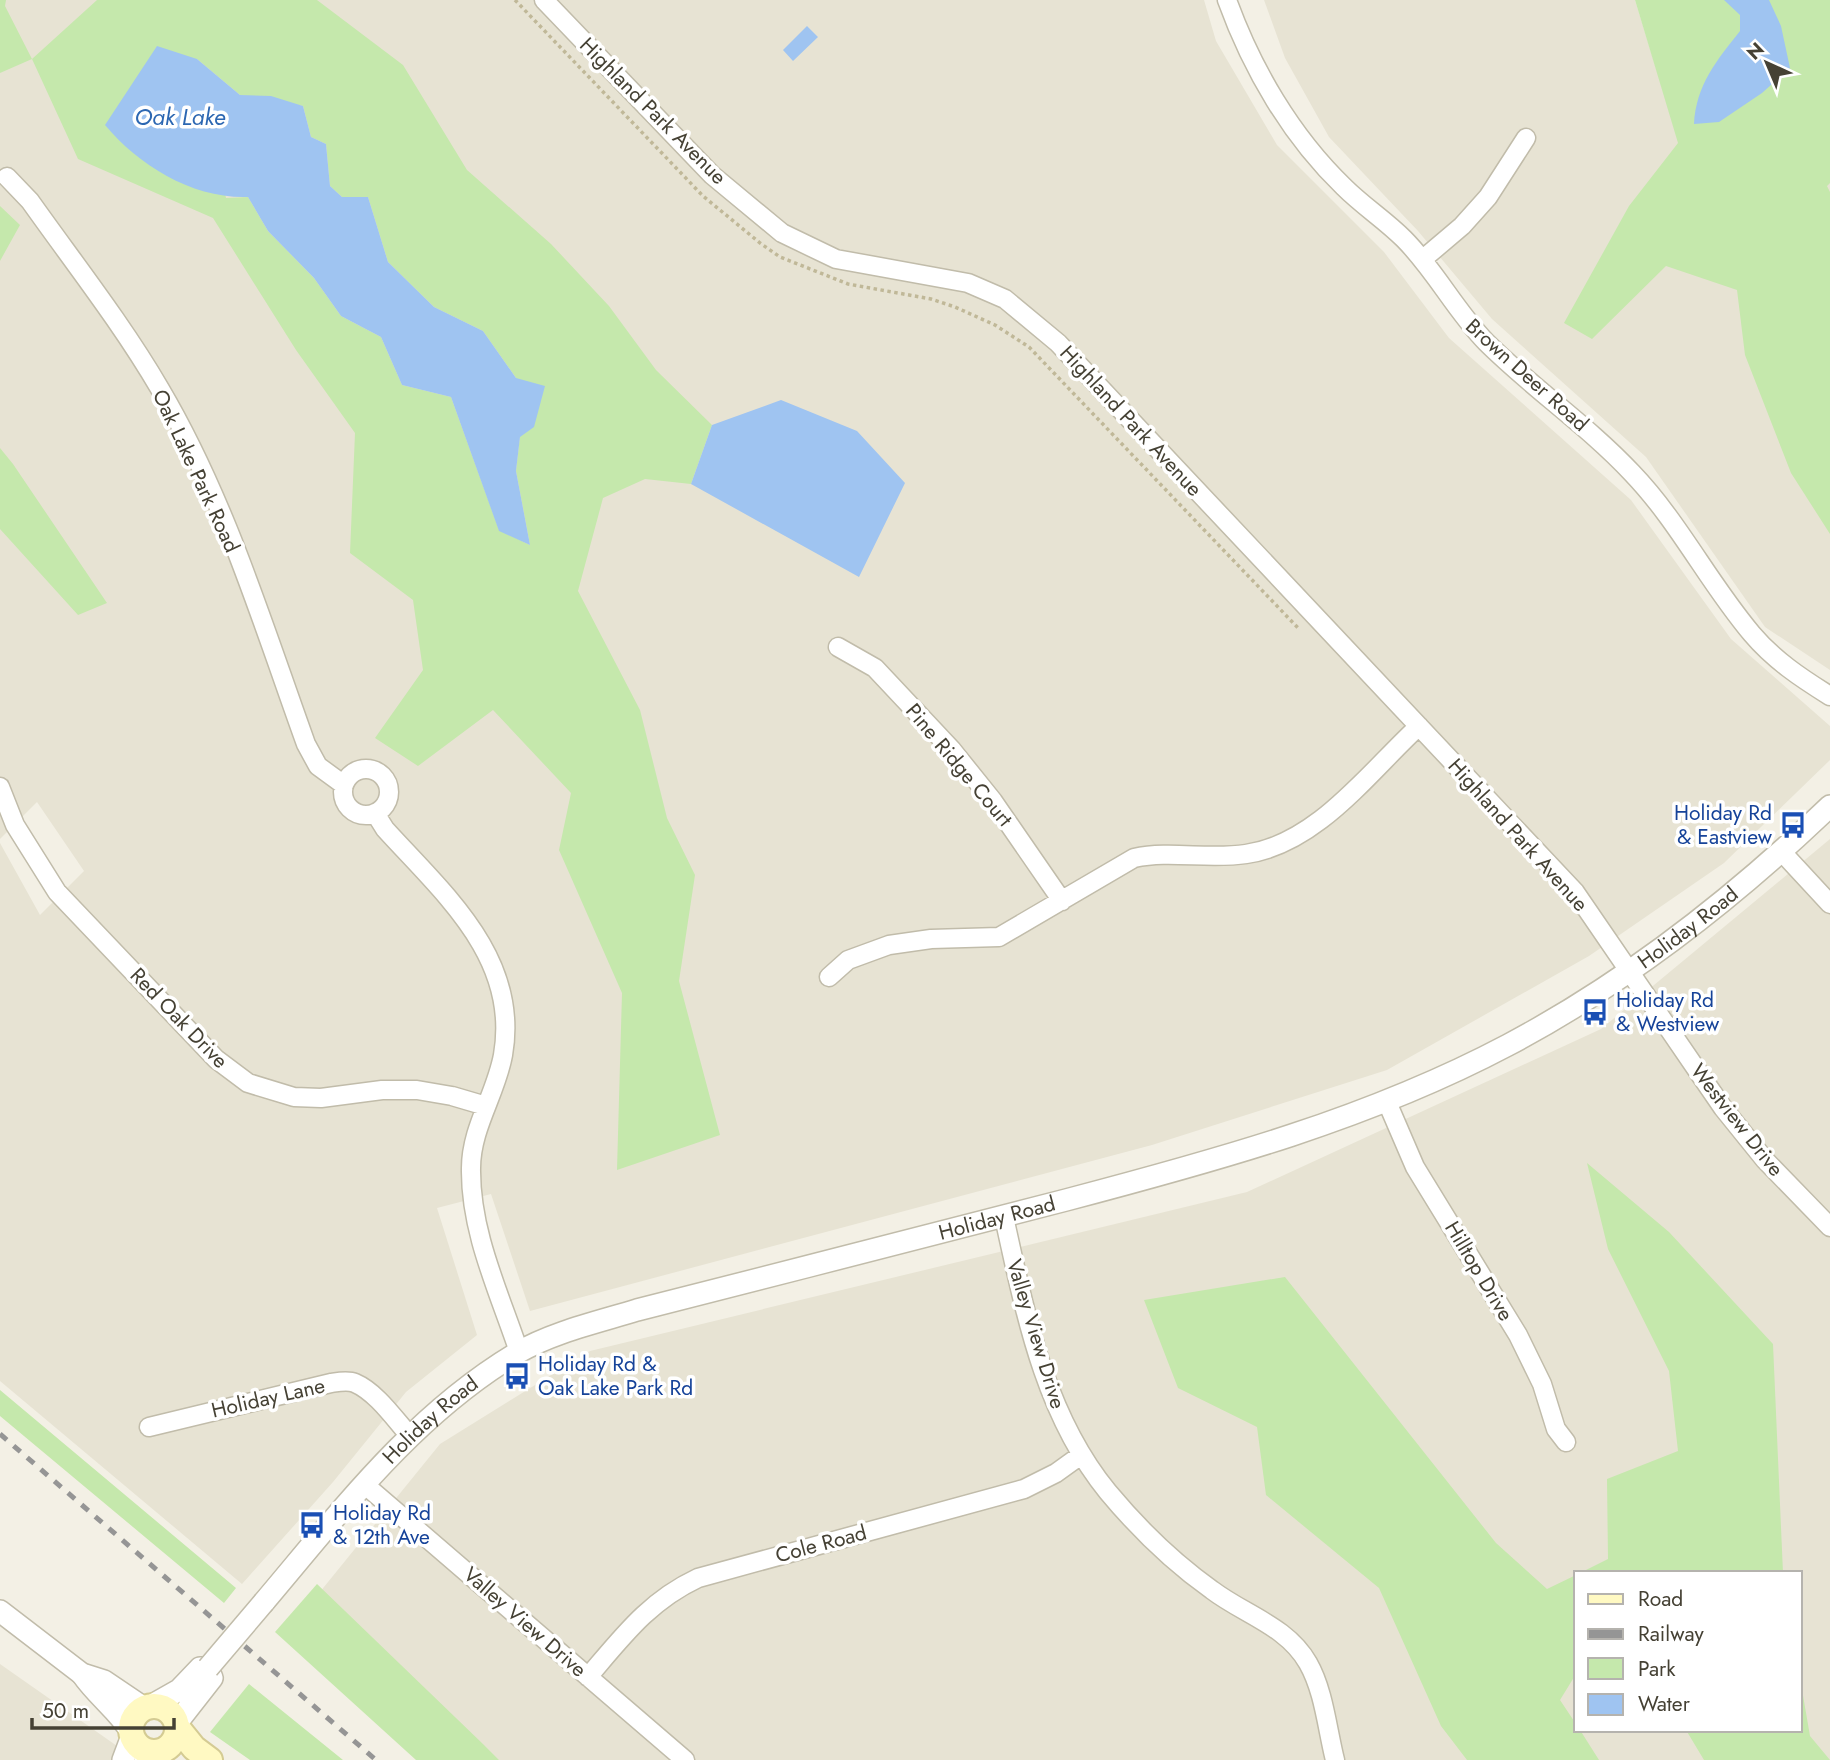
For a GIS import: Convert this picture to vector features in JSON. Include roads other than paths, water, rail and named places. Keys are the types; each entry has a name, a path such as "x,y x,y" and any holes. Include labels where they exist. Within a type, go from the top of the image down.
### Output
{"main road":[{"path":"176,1725 173,1741 161,1755 141,1748 132,1735 134,1718 147,1707 166,1710 194,1748 211,1760"}],"street":[{"name":"Highland Park Avenue","path":"544,0 712,175 782,233 836,259 968,283 1005,299 1058,343 1575,892 1629,971"},
{"name":"Brown Deer Road","path":"1227,0 1259,73 1286,117 1344,187 1423,259 1463,317 1487,343 1599,440 1665,510 1751,633 1775,657 1830,696"},
{"path":"1423,259 1462,226 1488,197 1526,138"},
{"name":"Oak Lake Park Road","path":"6,177 30,201 161,390 202,473 306,744 318,766 344,785 343,795 350,808 364,815 375,813"},
{"name":"Pine Ridge Court","path":"838,646 875,668 952,750 993,800 1062,901"},
{"path":"830,977 848,960 889,945 931,939 999,937 1134,858 1160,853 1221,858 1250,854 1298,835 1323,818 1419,726"},
{"path":"344,785 351,775 364,769 383,777 388,798 375,813 385,829 467,920 494,965 502,994 505,1024 503,1055 474,1140 471,1193 475,1222 519,1352"},
{"name":"Red Oak Drive","path":"0,787 15,825 57,892 216,1059 248,1083 294,1097 321,1098 382,1090 417,1090 486,1106"},
{"name":"Holiday Road","path":"147,1707 179,1690 200,1668 208,1668 364,1484 409,1436 463,1389 519,1352 587,1325 637,1310 1219,1160 1345,1119 1387,1102 1509,1044 1629,971 1713,910 1782,852 1830,806"},
{"path":"1782,852 1830,904"},
{"name":"Westview Drive","path":"1629,971 1723,1108 1765,1160 1830,1227"},
{"name":"Hilltop Drive","path":"1387,1102 1415,1167 1518,1335 1542,1384 1556,1429 1566,1442"},
{"name":"Valley View Drive","path":"1003,1217 1040,1361 1051,1394 1081,1455 1135,1523 1177,1561 1211,1590 1273,1626 1292,1642 1316,1680 1335,1760"},
{"name":"Holiday Lane","path":"149,1427 331,1383 354,1382 376,1399 409,1436"},
{"name":"Cole Road","path":"588,1676 651,1606 671,1591 698,1578 1024,1489 1056,1473 1081,1455"},
{"name":"Valley View Drive","path":"364,1484 685,1760"},
{"path":"0,1611 82,1674 96,1694 111,1706 132,1735 123,1760"},
{"name":"Holiday Road","path":"176,1725 212,1678 208,1668"},
{"path":"82,1674 104,1681 147,1707"}],"water":[{"path":"1724,0 1769,0 1781,26 1790,68 1762,93 1719,122 1694,124 1703,85 1740,31 1740,15"},
{"path":"807,26 818,37 793,61 783,50"},
{"name":"Oak Lake","path":"157,46 197,59 240,95 271,96 303,106 311,137 326,144 330,186 342,197 368,197 388,262 434,307 483,331 516,378 545,386 534,427 520,437 516,471 530,545 499,531 451,397 402,385 381,337 341,316 314,278 268,231 248,197 208,192 169,177 134,154 105,125"},
{"path":"781,400 857,431 905,483 859,577 691,484 712,425"}],"railway":[{"path":"0,1434 376,1760"}],"place":[{"name":"Holiday Rd & Eastview","path":"1793,825"},
{"name":"Holiday Rd & Westview","path":"1595,1012"},
{"name":"Holiday Rd & Oak Lake Park Rd","path":"517,1376"},
{"name":"Holiday Rd & 12th Ave","path":"312,1525"}]}
